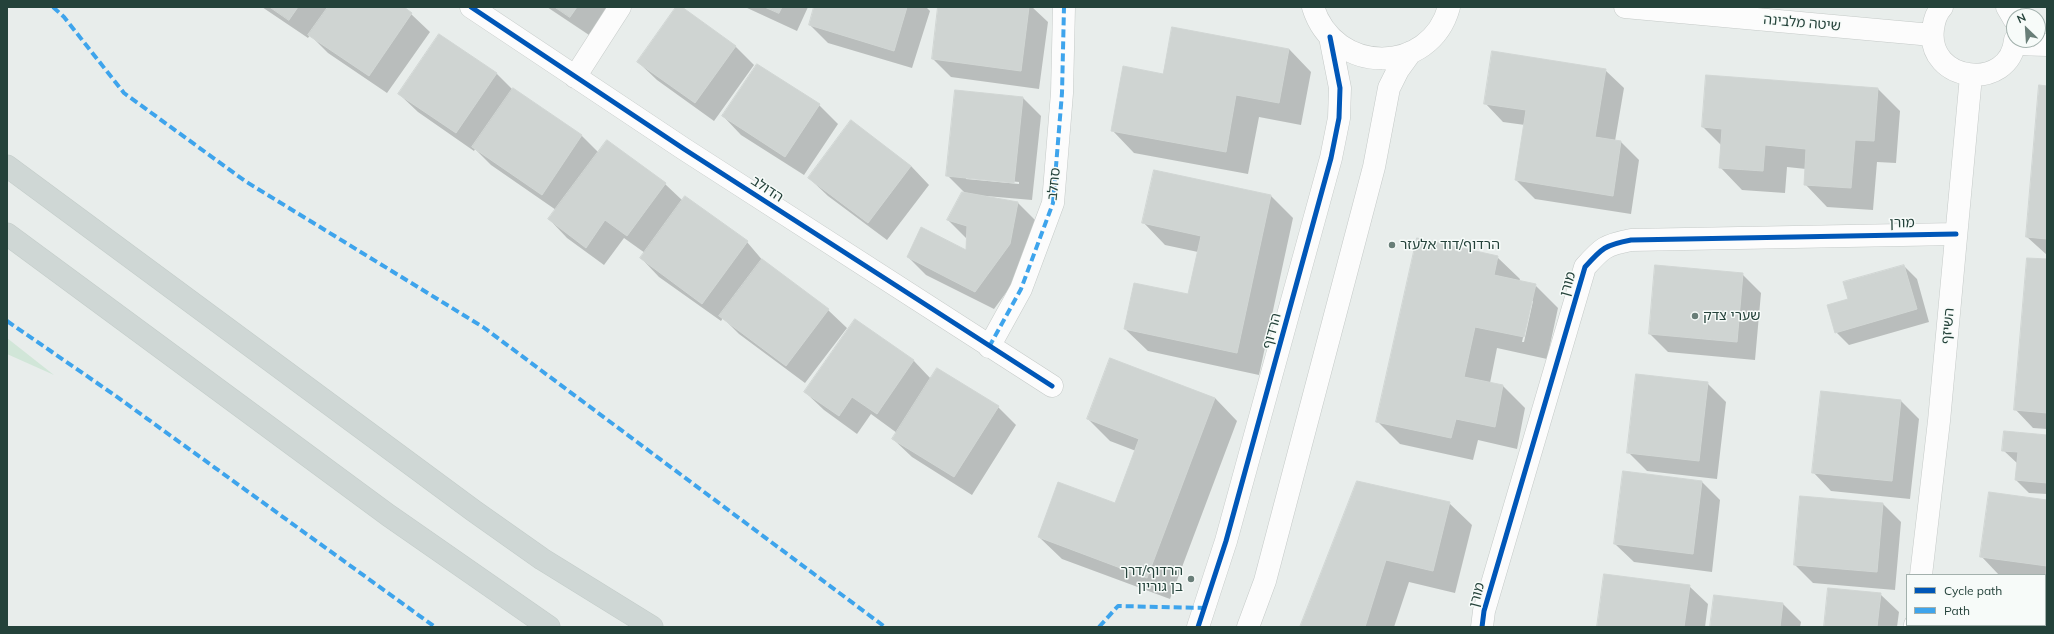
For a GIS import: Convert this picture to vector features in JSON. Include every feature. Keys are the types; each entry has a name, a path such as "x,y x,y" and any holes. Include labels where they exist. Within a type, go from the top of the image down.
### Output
{"main road":[{"path":"7,166 542,559 652,627"},
{"path":"7,234 388,515 550,627"}],"street":[{"name":"הדולב","path":"471,7 684,149 989,347 1052,386"},
{"path":"575,77 620,7"},
{"name":"סחלב","path":"989,347 1021,289 1053,203 1062,93 1064,7"},
{"path":"1312,11 1330,37 1347,50 1367,58 1389,58 1411,52 1421,47 1444,22 1449,7"},
{"name":"שיטה מלבינה","path":"1625,7 1932,35"},
{"path":"1942,7 1934,22 1932,35 1937,53 1948,67 1959,73 1971,76 1986,74 1999,68 2009,57 2013,48"},
{"name":"הרדוף","path":"1198,627 1233,518 1331,158 1338,118 1340,88 1330,37"},
{"path":"1248,627 1265,581 1374,167 1389,88 1398,70 1411,52"},
{"name":"השיזף","path":"1921,574 1939,421 1971,76"},
{"name":"מורן","path":"1482,627 1486,604 1585,267 1598,253 1609,244 1631,240 1956,234"}],"green space":[{"path":"7,338 54,375 7,354"}],"building":[{"path":"270,7 298,7 289,20"},
{"path":"328,7 404,7 412,13 369,76 308,35"},
{"path":"555,7 577,7 570,17"},
{"path":"676,7 682,7 736,46 695,103 637,62"},
{"path":"765,7 782,7 779,13"},
{"path":"814,7 907,7 894,51 809,25"},
{"path":"938,7 1029,7 1021,71 932,59"},
{"path":"1172,27 1289,49 1279,103 1236,95 1226,152 1111,131 1123,66 1163,74"},
{"path":"439,34 497,73 456,133 398,94"},
{"path":"1492,51 1606,69 1595,137 1621,141 1613,196 1515,180 1526,110 1484,104"},
{"path":"757,64 820,104 785,157 722,116"},
{"path":"1706,75 1878,88 1874,141 1855,140 1851,188 1804,185 1806,149 1765,145 1763,171 1719,168 1722,129 1702,127"},
{"path":"2039,85 2047,86 2047,239 2026,237"},
{"path":"513,88 582,135 542,195 472,147"},
{"path":"955,90 1023,97 1014,183 946,176"},
{"path":"851,120 911,166 868,223 808,178"},
{"path":"607,140 666,183 627,236 605,220 586,248 548,219"},
{"path":"1154,170 1271,195 1237,353 1124,329 1134,283 1188,294 1201,236 1142,223"},
{"path":"962,192 1018,202 1010,244 975,292 907,257 921,227 966,250 967,226 947,220"},
{"path":"685,196 748,241 702,304 640,258"},
{"path":"1417,238 1498,256 1494,275 1536,284 1524,337 1475,327 1464,377 1503,385 1495,427 1456,419 1451,438 1376,422"},
{"path":"2027,258 2047,259 2047,413 2014,410"},
{"path":"762,259 829,309 786,366 719,316"},
{"name":"שערי צדק","path":"1655,265 1743,273 1737,342 1649,334"},
{"path":"1904,265 1917,309 1835,333 1827,305 1848,299 1843,282"},
{"path":"855,319 914,360 877,414 852,397 839,416 804,392"},
{"path":"1110,358 1215,398 1147,578 1038,537 1058,482 1115,503 1139,439 1087,419"},
{"path":"937,368 999,406 954,477 892,439"},
{"path":"1636,374 1708,382 1699,461 1627,453"},
{"path":"1821,391 1901,400 1892,481 1812,473"},
{"path":"2004,431 2047,435 2047,483 2015,480 2018,452 2002,451"},
{"path":"1623,471 1702,481 1693,554 1614,544"},
{"path":"1357,481 1450,502 1433,571 1386,560 1365,627 1300,627"},
{"path":"1989,492 2047,500 2047,566 1980,557"},
{"path":"1800,496 1883,503 1877,572 1794,565"},
{"path":"1604,574 1690,585 1684,627 1597,627"},
{"path":"1828,588 1881,593 1877,627 1824,627"},
{"path":"2047,593 2047,627 1972,627 2046,626"},
{"path":"1714,595 1783,603 1780,627 1710,627"}],"marked path":[{"path":"53,7 64,17 124,93 245,181 483,327 885,627"},
{"path":"989,347 1021,289 1053,203 1062,93 1064,7"},
{"path":"7,321 113,394 435,627"},
{"path":"1099,627 1118,606 1206,608"}],"cycle path":[{"path":"471,7 684,149 1052,386"},
{"path":"1198,627 1226,541 1331,158 1339,118 1340,88 1330,37"},
{"path":"1482,627 1484,611 1585,267 1600,251 1615,244 1631,240 1956,234"}],"place":[{"name":"הרדוף/דוד אלעזר","path":"1392,245"},
{"name":"שערי צדק","path":"1695,316"},
{"name":"הרדוף/דרך בן גוריון","path":"1191,579"}]}
